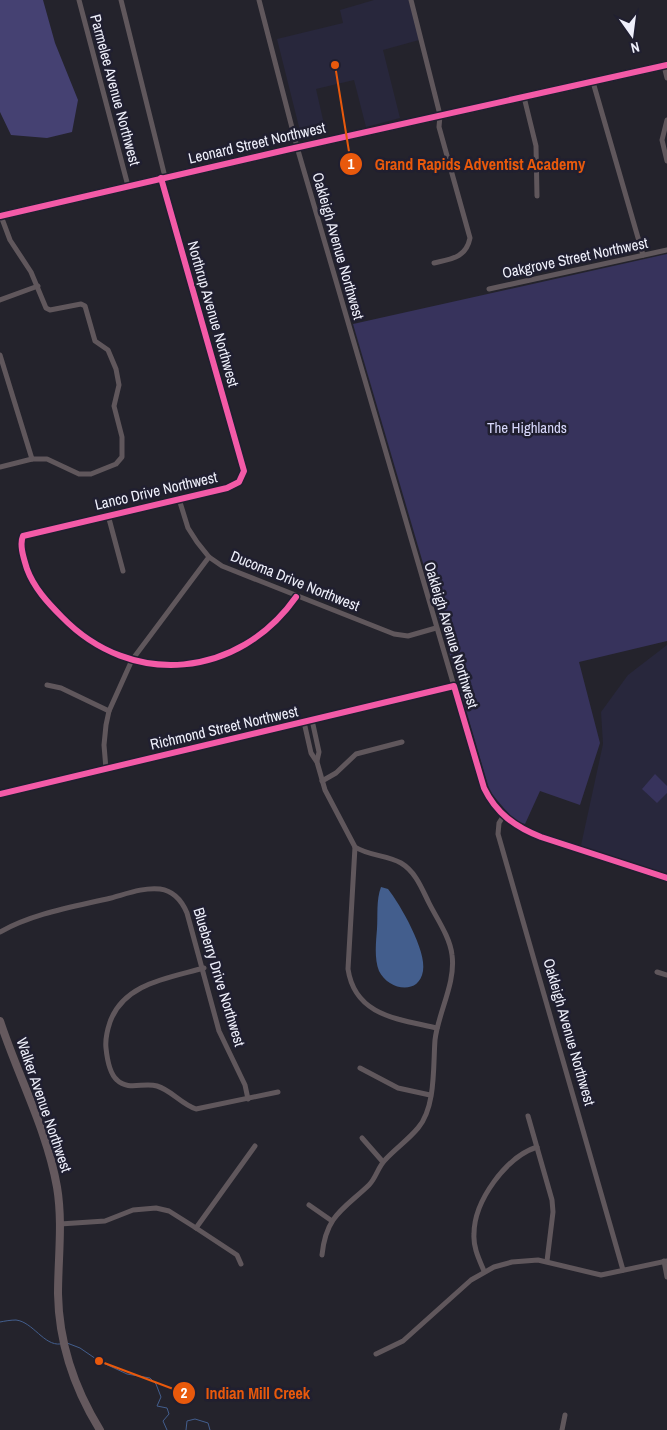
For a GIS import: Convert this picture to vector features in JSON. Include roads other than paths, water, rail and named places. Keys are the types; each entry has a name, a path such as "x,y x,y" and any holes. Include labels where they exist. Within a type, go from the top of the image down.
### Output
{"main road":[{"name":"Leonard Street Northwest","path":"1,216 297,147 666,66"},
{"name":"Walker Avenue Northwest","path":"0,1021 52,1163 59,1200 58,1292 62,1338 67,1358 83,1400 100,1430"}],"street":[{"name":"Parmelee Avenue Northwest","path":"79,0 128,186"},
{"name":"Northrup Avenue Northwest","path":"121,0 163,178 242,457"},
{"name":"Oakleigh Avenue Northwest","path":"259,0 297,147 484,788 489,799 504,816 499,823 498,834 624,1270"},
{"path":"411,0 440,115 439,127 470,238 468,247 462,255 434,263"},
{"path":"666,66 667,78"},
{"path":"593,82 643,255"},
{"path":"524,97 536,146 537,196"},
{"path":"667,120 662,140 667,161"},
{"path":"0,467 32,459 47,459 79,474 91,474 116,464 122,457 123,450 122,437 114,406 119,385 108,350 95,340 85,306 80,304 50,310 46,308 38,286 10,240 1,216"},
{"name":"Oakgrove Street Northwest","path":"489,289 667,250"},
{"path":"0,300 38,286"},
{"path":"0,355 32,459"},
{"name":"Lanco Drive Northwest","path":"132,660 105,649 82,635 53,608 35,585 26,566 21,541 23,536 234,486 239,482 244,470 242,457"},
{"name":"Ducoma Drive Northwest","path":"179,499 188,528 210,557 236,574 394,634 408,636 436,628"},
{"path":"108,515 123,571"},
{"path":"106,769 104,735 109,711 132,660 210,557"},
{"path":"132,660 164,665 190,664 238,651 270,627 296,597"},
{"path":"48,685 61,688 109,711"},
{"name":"Richmond Street Northwest","path":"0,794 454,686"},
{"path":"312,720 319,752 317,762"},
{"path":"304,722 322,781 355,847 362,852 394,860 410,871 417,880 445,935 452,955 452,966 437,1028 426,1117 419,1128 383,1162 370,1183 342,1207 332,1221 323,1244 322,1255"},
{"path":"322,781 336,773 356,754 402,742"},
{"path":"504,816 515,826 541,837 667,878"},
{"path":"355,847 348,969 350,982 358,997 373,1010 391,1017 437,1028"},
{"name":"Blueberry Drive Northwest","path":"0,932 16,923 43,914 137,892 161,889 177,897 184,904 204,968 219,1030 245,1085 248,1099"},
{"path":"204,968 144,986 131,992 119,1003 112,1015 105,1039 111,1071 121,1084 129,1086 155,1085 164,1089 186,1105 196,1109 278,1092"},
{"path":"657,972 667,975"},
{"path":"360,1068 398,1088 430,1095"},
{"path":"528,1116 552,1200 553,1212 548,1261"},
{"path":"362,1138 383,1162"},
{"path":"196,1228 255,1146"},
{"path":"484,1271 477,1255 474,1237 475,1221 481,1205 511,1161 523,1152 537,1147"},
{"path":"308,1206 332,1221"},
{"path":"60,1224 105,1220 133,1210 156,1208 169,1211 237,1255 241,1264"},
{"path":"376,1354 406,1339 484,1271 512,1262 548,1261 594,1274 665,1261 667,1277"},
{"path":"562,1430 565,1415"}],"water":[{"path":"381,887 388,889 399,905 412,928 421,952 423,971 416,984 410,987 403,988 389,983 377,966 378,897"}],"waterway":[{"path":"0,1322 16,1320 22,1322 54,1344 60,1344"},
{"path":"67,1343 80,1348 99,1361 127,1374 150,1378 156,1384 161,1397 157,1406 167,1408 169,1414 163,1421 167,1430"},
{"path":"186,1430 187,1421 195,1419 208,1423 210,1430"}],"place":[{"name":"Grand Rapids Adventist Academy","path":"335,65"},
{"name":"Indian Mill Creek","path":"99,1361"}],"park label":[{"name":"The Highlands","path":"527,428"}]}
